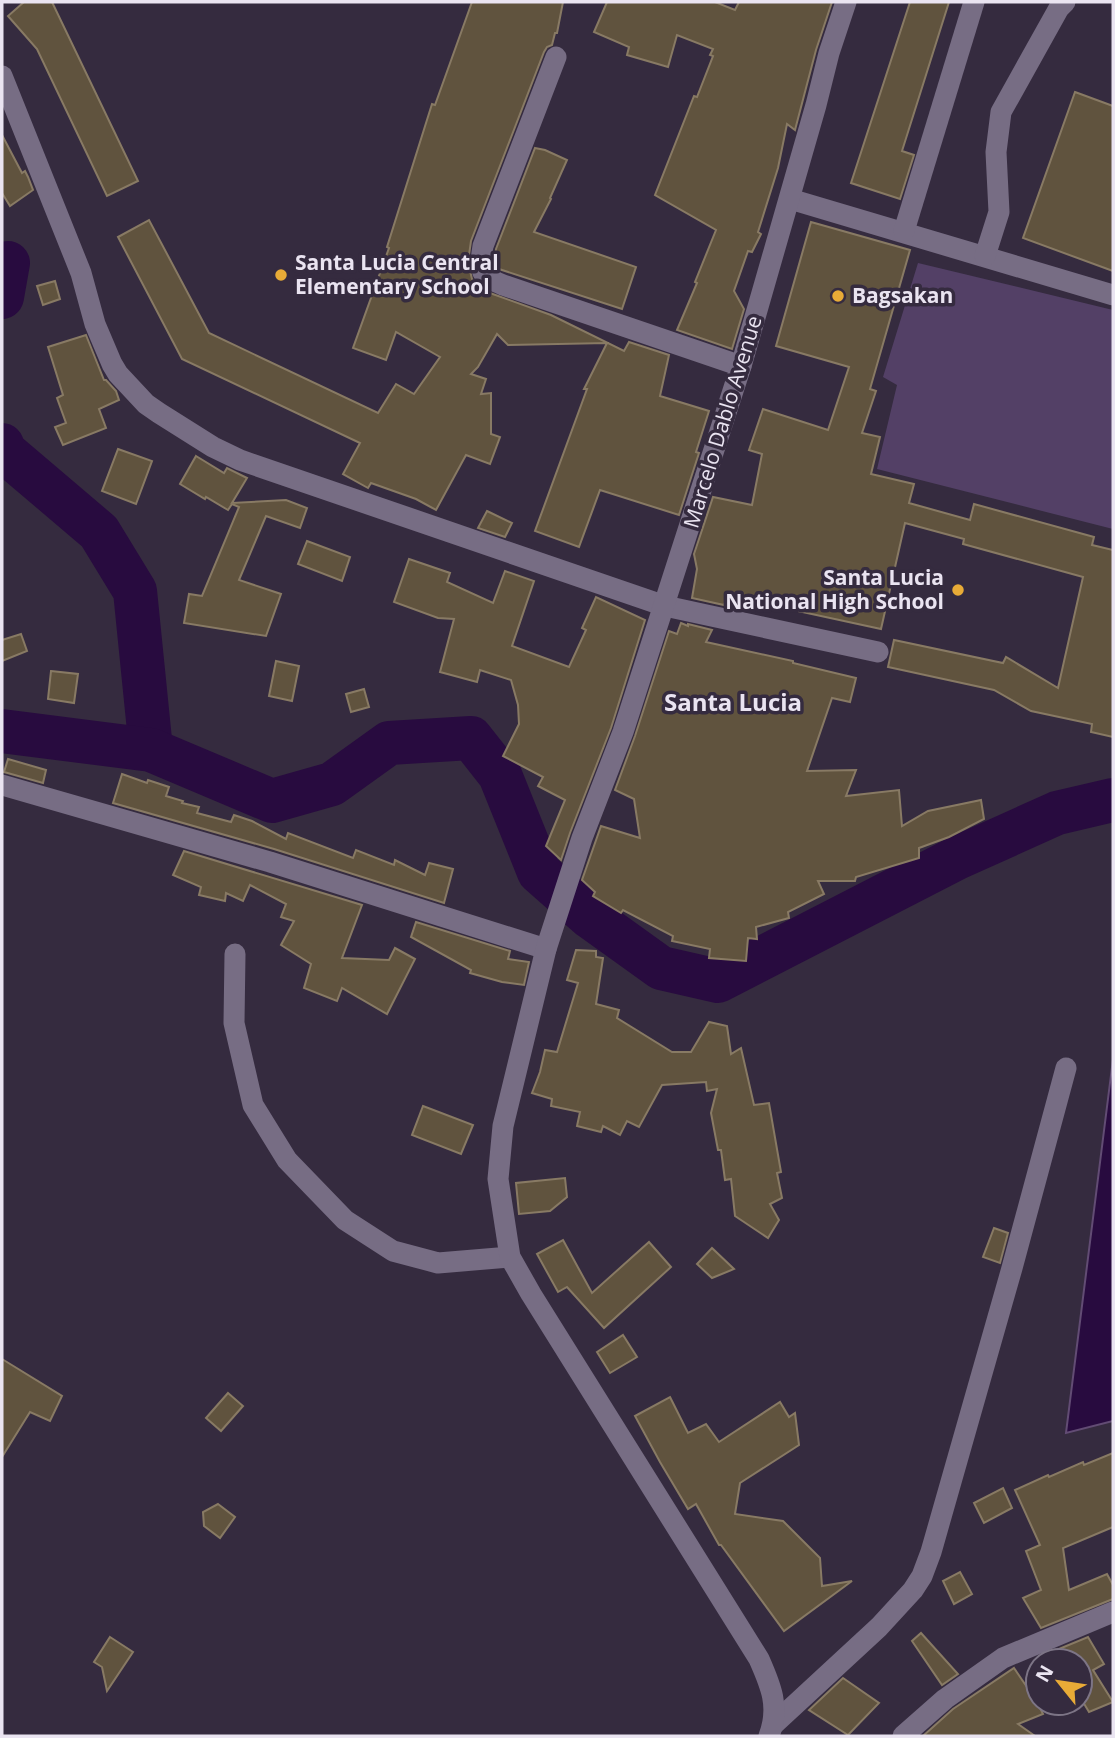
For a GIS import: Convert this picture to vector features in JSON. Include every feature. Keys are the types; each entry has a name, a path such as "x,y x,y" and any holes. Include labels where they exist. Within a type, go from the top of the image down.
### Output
{"street":[{"name":"Marcelo Dablo Avenue","path":"510,1257 498,1178 503,1126 548,940 582,838 623,733 665,606 741,366 829,53 846,2"},
{"path":"904,231 974,2"},
{"path":"985,256 999,212 996,152 1001,112 1059,8 1065,2"},
{"path":"556,57 483,247 481,271 486,278 503,285 741,366"},
{"path":"2,76 81,273 95,324 112,365 146,404 176,425 240,460 665,606 878,652"},
{"path":"790,199 1113,295"},
{"path":"2,785 548,940"},
{"path":"235,954 234,1023 253,1105 287,1160 345,1220 394,1251 438,1263 510,1257 759,1659 771,1685 774,1705 771,1731"},
{"path":"771,1731 880,1626 922,1576 1012,1268 1066,1068"},
{"path":"903,1736 945,1699 1003,1658 1113,1612"}],"shaded area":[{"path":"918,263 1113,310 1113,529 877,469 897,385 883,377"},
{"path":"1113,1059 1113,1421 1066,1433"}],"building":[{"path":"24,2 52,2 138,181 107,196 37,49 8,16"},
{"path":"472,2 563,2 557,33 552,45 544,52 471,241 468,262 472,279 490,293 551,315 624,351 629,342 669,355 660,396 709,411 679,515 600,490 579,547 535,531 587,389 584,389 607,343 508,345 497,334 471,374 486,379 481,394 491,393 491,434 500,437 490,464 466,455 436,510 416,499 371,483 368,488 343,474 360,443 182,359 118,237 149,220 209,333 378,413 396,384 414,394 440,357 396,332 386,360 353,348 389,248 387,247 432,104 435,105"},
{"path":"607,2 715,2 735,10 739,2 832,2 795,130 787,124 778,168 758,232 761,234 752,252 748,251 734,291 744,309 732,349 677,330 716,230 655,195 694,96 697,97 713,56 710,55 713,49 677,35 668,67 627,55 629,47 594,32"},
{"path":"910,2 949,2 902,151 914,155 900,199 851,183"},
{"path":"1075,92 1113,106 1113,271 1023,238"},
{"path":"2,135 22,173 25,171 33,190 10,206 2,193"},
{"path":"535,148 567,160 534,232 636,267 622,309 494,266 496,249"},
{"path":"811,222 910,250 870,389 876,391 862,433 880,437 871,474 914,484 909,503 970,520 974,504 1094,537 1092,545 1113,550 1113,737 1091,732 1092,724 1031,711 994,690 888,667 894,640 1003,663 1006,657 1058,688 1083,577 963,544 964,539 905,523 881,629 728,596 724,605 692,598 697,569 694,554 713,497 752,505 762,454 749,450 763,409 828,430 849,367 776,346"},
{"path":"55,281 60,299 43,305 37,286"},
{"path":"86,335 104,380 116,391 119,400 99,409 106,428 63,445 55,427 66,423 57,398 63,395 48,347"},
{"path":"118,449 152,461 136,504 102,491"},
{"path":"196,456 224,473 227,468 247,478 232,503 286,500 307,508 300,528 266,516 239,580 281,594 266,636 184,623 189,594 202,596 239,507 232,504 228,510 180,484"},
{"path":"487,511 512,523 505,537 478,528"},
{"path":"307,541 350,557 342,581 298,564"},
{"path":"409,559 450,573 447,582 493,603 505,571 534,581 512,646 569,667 586,630 582,628 596,597 645,620 611,728 561,860 546,846 565,800 538,786 543,777 503,756 519,724 518,705 511,680 480,670 477,682 440,672 454,619 438,618 394,602"},
{"path":"681,623 712,630 706,642 856,678 850,702 832,698 807,771 856,770 846,796 899,790 902,826 928,811 981,800 984,819 949,837 919,848 919,858 856,877 855,881 818,881 824,894 788,912 789,918 756,927 757,939 748,938 746,961 709,958 710,949 672,941 673,936 623,910 621,913 593,896 595,892 582,880 601,826 640,838 634,799 615,790 669,631 677,634"},
{"path":"21,634 27,651 2,661 2,640"},
{"path":"276,661 299,666 292,701 269,696"},
{"path":"51,671 78,674 74,703 48,699"},
{"path":"364,689 369,707 351,712 346,694"},
{"path":"8,759 46,770 43,783 4,772"},
{"path":"122,774 169,787 166,796 199,807 197,813 231,822 234,815 286,839 288,833 353,858 356,850 394,865 395,860 425,875 429,863 453,869 444,903 274,849 113,803"},
{"path":"184,851 362,905 342,958 389,960 395,948 415,959 387,1014 342,988 337,1001 304,988 311,964 281,945 294,921 281,917 286,904 250,885 243,901 226,893 225,901 199,895 201,887 173,875"},
{"path":"416,922 510,951 508,959 529,962 524,985 470,973 471,970 411,937"},
{"path":"576,950 596,951 596,957 603,958 596,1004 619,1010 617,1018 672,1052 691,1052 709,1022 727,1026 731,1054 741,1048 754,1105 769,1103 781,1172 777,1173 782,1198 770,1204 779,1220 768,1238 735,1216 731,1179 725,1180 721,1150 718,1150 711,1113 717,1089 707,1091 706,1082 662,1085 639,1127 627,1121 620,1135 603,1126 601,1132 577,1126 580,1112 551,1106 552,1099 532,1093 545,1050 557,1052 578,983 567,980"},
{"path":"423,1106 473,1125 461,1154 412,1135"},
{"path":"565,1178 567,1197 550,1211 519,1214 516,1183"},
{"path":"994,1228 1008,1233 1000,1263 983,1257"},
{"path":"563,1240 592,1293 649,1242 671,1267 604,1328 567,1287 558,1292 537,1254"},
{"path":"712,1248 734,1269 712,1278 697,1264"},
{"path":"623,1335 637,1357 610,1373 597,1352"},
{"path":"2,1359 62,1396 50,1421 30,1412 2,1457"},
{"path":"228,1393 243,1406 221,1431 206,1418"},
{"path":"670,1397 688,1433 706,1424 719,1442 780,1402 789,1417 795,1413 799,1445 740,1483 735,1514 783,1521 820,1558 822,1586 852,1581 784,1631 719,1545 696,1504 688,1509 635,1416"},
{"path":"1113,1453 1113,1527 1063,1548 1069,1590 1107,1574 1113,1585 1113,1599 1041,1628 1023,1598 1041,1590 1026,1551 1040,1545 1015,1490 1048,1475 1049,1477 1083,1462 1084,1465"},
{"path":"1003,1488 1012,1508 984,1523 974,1503"},
{"path":"218,1504 235,1517 220,1538 204,1526 203,1512"},
{"path":"960,1572 972,1594 954,1604 943,1581"},
{"path":"921,1633 958,1674 942,1685 912,1641"},
{"path":"110,1637 133,1652 107,1691 102,1667 94,1662"},
{"path":"1088,1637 1094,1647 1064,1647"},
{"path":"1094,1647 1104,1664 1094,1669"},
{"path":"1014,1668 1024,1683 1024,1717 1036,1717 1018,1724 1035,1736 923,1736 953,1709"},
{"path":"1094,1672 1113,1702 1094,1710"},
{"path":"843,1678 879,1703 848,1735 809,1710"}],"waterway":[{"path":"2,297 8,263"},
{"path":"2,445 5,452 99,532 135,591 151,750"},
{"path":"2,731 151,750 272,801 332,784 389,743 471,738 500,775 539,872 590,917 661,968 718,981 957,858 1057,813 1113,800"}],"place":[{"name":"Santa Lucia Central Elementary School","path":"281,275"},
{"name":"Bagsakan","path":"838,296"},
{"name":"Santa Lucia National High School","path":"958,590"}],"district":[{"name":"Santa Lucia","path":"733,703"}]}
